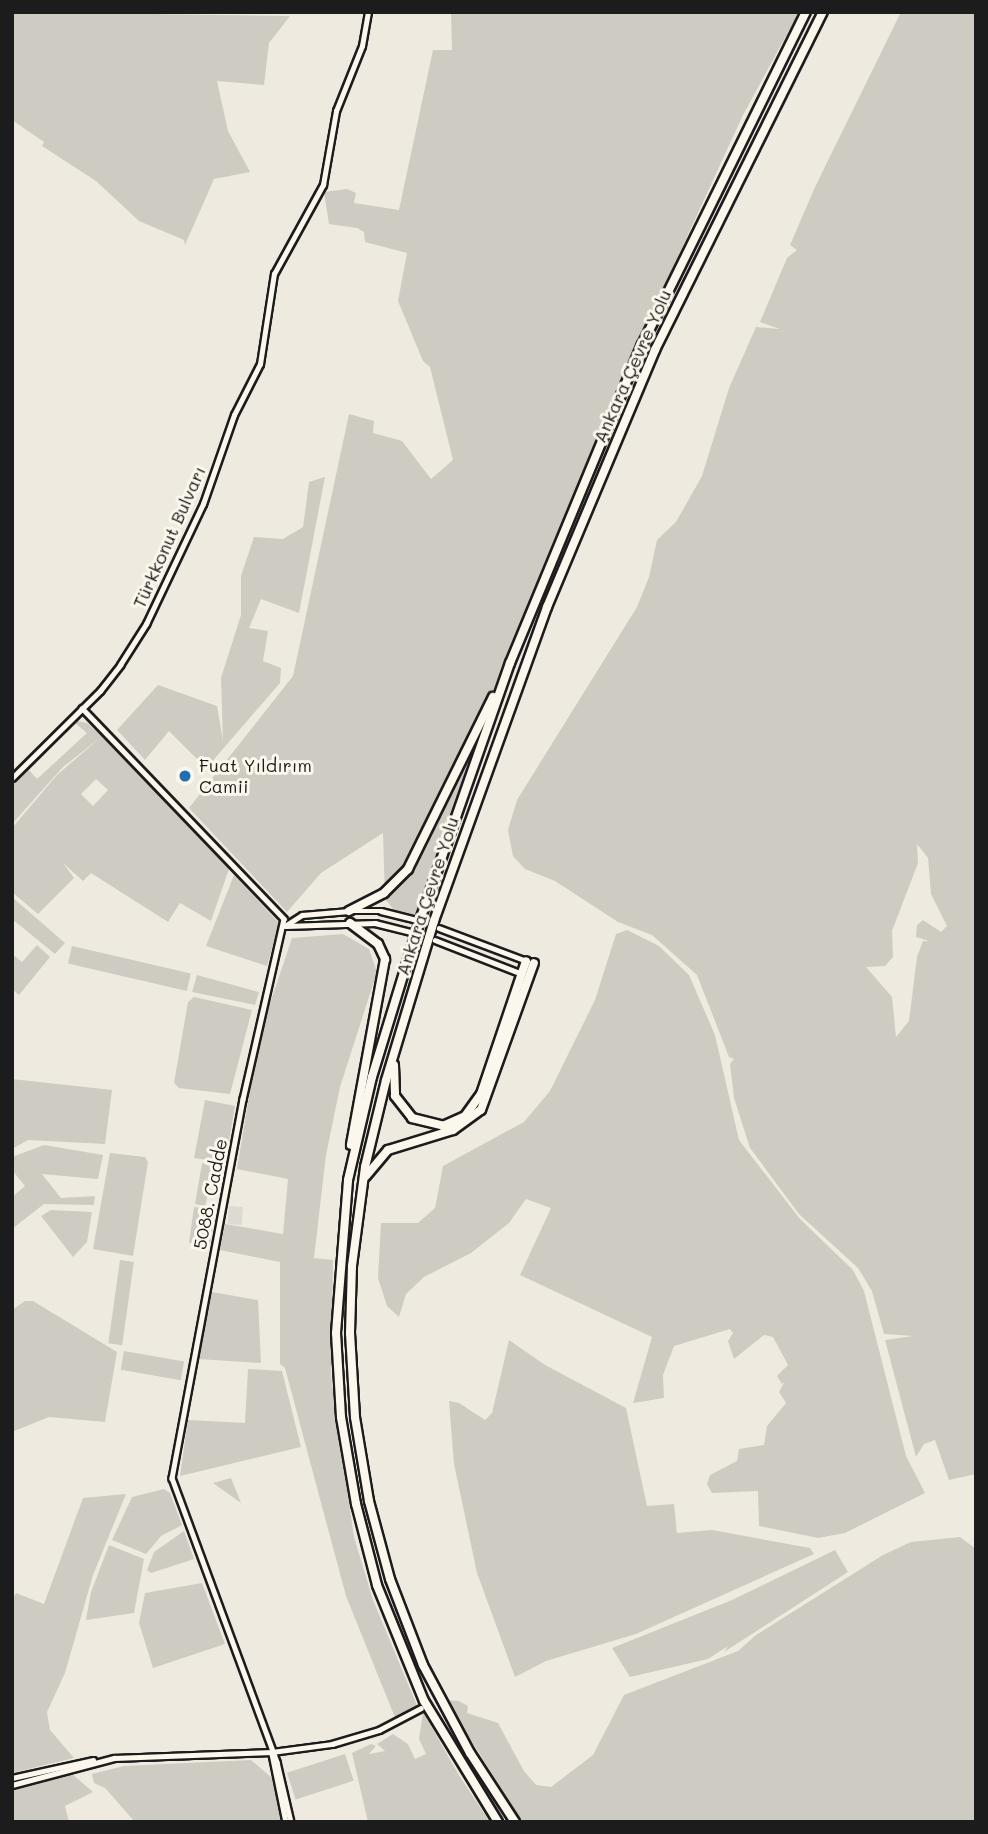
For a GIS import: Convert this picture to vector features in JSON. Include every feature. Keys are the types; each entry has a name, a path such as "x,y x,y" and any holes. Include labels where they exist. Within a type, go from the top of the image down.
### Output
{"highway":[{"name":"Ankara Çevre Yolu","path":"498,1822 425,1706 377,1585 347,1459 336,1333 348,1181 363,1109 421,917 510,663 647,333 806,12"},
{"name":"Ankara Çevre Yolu","path":"515,1822 440,1699 390,1579 361,1458 350,1333 363,1179 403,1021 501,730 593,493 687,282 822,12"},
{"path":"349,911 384,893 408,869 510,663"},
{"path":"348,1181 351,1135 385,959 378,944 350,923"},
{"path":"403,1021 393,1072 399,1105 421,1122 443,1126 455,1122 474,1107 481,1094 530,962"},
{"path":"363,1179 388,1150 453,1130 481,1110 525,975"}],"street":[{"name":"Türkkonut Bulvarı","path":"12,778 100,691 146,624 202,504 234,415 260,364 274,274 319,195 336,111 362,46 368,12"},
{"path":"82,708 271,903 285,926"},
{"path":"285,926 302,915 349,911 381,911 413,919"},
{"path":"285,926 375,923 410,932"},
{"name":"5088. Cadde","path":"285,926 243,1099 172,1478 272,1752 288,1822"},
{"path":"439,928 530,962"},
{"path":"435,940 525,975"},
{"path":"12,1778 97,1761 272,1752 351,1739 425,1706"},
{"path":"12,1785 84,1763"}],"shaded area":[{"path":"12,12 290,16 269,43 264,85 217,81 228,131 250,172 214,179 185,245 184,240 139,221 96,181 42,146 44,142 12,120"},
{"path":"451,12 799,12 743,115 607,411 496,685 414,917 394,910 385,899 383,833 321,873 287,912 189,808 293,676 349,414 374,421 373,433 402,441 431,479 453,460 430,367 423,361 398,301 407,253 365,242 364,232 357,228 329,224 324,192 347,189 356,193 354,203 399,210 433,50 452,50"},
{"path":"901,12 976,12 976,1474 949,1480 935,1440 924,1444 916,1457 885,1340 913,1336 884,1334 872,1291 858,1268 799,1214 750,1148 734,1098 730,1064 734,1059 729,1057 697,975 652,935 618,922 555,881 525,869 513,856 508,830 517,800 637,607 649,577 657,540 676,522 702,476 729,388 756,327 780,329 760,322 787,258 797,250 790,245 815,187","holes":["917,844 928,858 931,894 947,926 941,932 923,920 917,925 916,937 929,941 923,941 917,957 909,1021 896,1037 892,997 866,967 885,966 893,957 892,931 918,863"]},
{"path":"325,477 299,613 261,599 249,628 268,631 263,661 281,668 280,683 209,765 203,765 169,731 145,760 117,730 158,685 217,706 223,741 221,678 241,615 241,576 254,537 283,539 303,527 309,482"},
{"path":"78,721 87,723 109,742 229,869 211,921 180,903 168,922 91,873 83,881 63,863 74,878 38,914 12,892 12,828 57,775 101,737 63,767 12,824 12,785 70,724","holes":["75,723 87,733 37,779 29,770","96,779 108,790 93,806 81,794"]},
{"path":"234,875 279,923 267,966 206,946"},
{"path":"12,897 65,943 55,954 12,919"},
{"path":"627,930 659,946 689,975 715,1035 739,1140 800,1219 853,1270 864,1291 906,1456 925,1493 845,1533 818,1538 759,1526 758,1491 712,1493 707,1484 710,1475 737,1461 739,1449 764,1445 767,1426 786,1403 779,1392 785,1381 782,1384 777,1376 788,1365 773,1337 764,1335 734,1359 728,1341 733,1333 730,1329 674,1346 663,1375 664,1398 633,1403 652,1337 520,1275 551,1208 526,1199 509,1223 471,1253 424,1277 406,1294 399,1317 387,1306 378,1278 381,1223 418,1223 435,1208 443,1166 524,1122 550,1091 595,1000 616,934"},
{"path":"343,934 369,949 377,972 340,1087 326,1155 314,1258 333,1260 331,1376 354,1537 373,1600 418,1708 396,1720 346,1596 285,1368 280,1364 280,1262 220,1250 225,1224 283,1234 288,1179 237,1169 259,1036 292,938"},
{"path":"37,945 50,957 19,995 12,989 12,954 22,962"},
{"path":"72,946 191,973 187,991 68,964"},
{"path":"197,975 259,992 255,1005 192,992"},
{"path":"194,997 252,1010 230,1094 179,1088 174,1083 188,1002"},
{"path":"12,1079 112,1090 105,1144 28,1140 12,1149"},
{"path":"205,1100 235,1106 226,1158 221,1162 194,1158"},
{"path":"44,1145 103,1155 98,1179 42,1174 61,1198 95,1196 94,1205 44,1204 12,1229 12,1197 25,1186 12,1170 12,1157"},
{"path":"110,1153 145,1157 148,1162 133,1256 93,1249"},
{"path":"202,1163 215,1167 205,1206 195,1204"},
{"path":"229,1206 243,1207 242,1225 228,1224"},
{"path":"194,1207 215,1210 210,1246 189,1243"},
{"path":"51,1210 92,1212 87,1242 73,1257 41,1216"},
{"path":"120,1260 134,1262 122,1345 108,1343"},
{"path":"212,1292 258,1300 261,1363 198,1359"},
{"path":"25,1301 33,1301 117,1352 105,1422 49,1417 12,1432 12,1310"},
{"path":"509,1340 545,1365 626,1408 647,1506 674,1504 677,1533 712,1530 810,1548 814,1554 636,1634 546,1661 515,1677 477,1573 454,1464 449,1401 459,1403 485,1420 492,1413"},
{"path":"124,1351 184,1362 181,1380 121,1370"},
{"path":"248,1369 282,1371 301,1447 180,1476 188,1420 245,1423"},
{"path":"231,1478 241,1503 213,1483"},
{"path":"164,1489 170,1493 182,1525 161,1536 146,1554 112,1540 132,1497"},
{"path":"126,1494 93,1575 65,1673 47,1712 50,1730 74,1758 12,1773 12,1600 16,1593 44,1604 83,1498"},
{"path":"184,1531 194,1559 151,1573 147,1570 154,1552"},
{"path":"960,1537 976,1549 976,1822 522,1822 446,1700 459,1701 468,1706 467,1713 498,1723 524,1771 536,1785 551,1787 593,1755 624,1695 738,1651 756,1635 883,1555 911,1542"},
{"path":"109,1545 144,1559 134,1613 86,1620 91,1592"},
{"path":"835,1550 848,1572 724,1652 728,1646 708,1659 630,1677 612,1648 732,1600"},
{"path":"202,1583 225,1644 153,1668 139,1623 145,1593"},
{"path":"423,1712 460,1777 490,1822 368,1822 352,1753 371,1744 376,1746 369,1754 385,1751 377,1744 393,1734 408,1744 415,1759 426,1754 419,1739"},
{"path":"345,1754 354,1781 296,1799 287,1773"},
{"path":"251,1760 272,1778 282,1822 135,1822 105,1788 94,1783 92,1774 124,1766"},
{"path":"72,1774 93,1792 65,1806 69,1822 12,1822 12,1789"}],"place":[{"name":"Fuat Yıldırım Camii","path":"185,776"}]}
